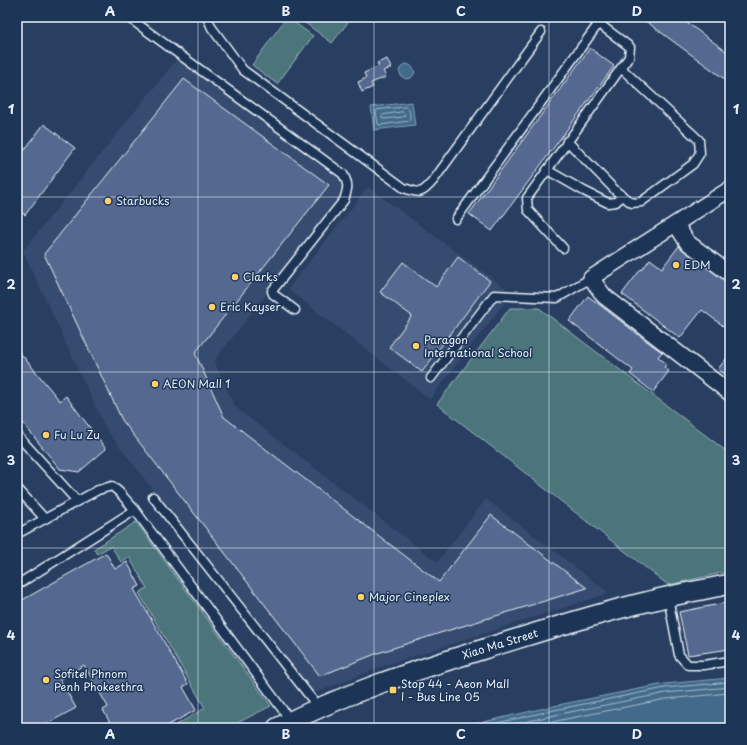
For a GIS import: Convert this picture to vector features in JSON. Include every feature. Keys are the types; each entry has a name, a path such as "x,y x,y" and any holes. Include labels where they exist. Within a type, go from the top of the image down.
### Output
{"street":[{"path":"730,189 591,278 604,296 730,393"},
{"path":"676,224 687,242 730,274"},
{"name":"Xiao Ma Street","path":"284,724 388,680 450,660 584,618 650,601 730,584"}],"lane":[{"path":"128,17 343,174 348,188 344,200 272,291 272,294 295,310"},
{"path":"207,17 212,28 243,70 404,188 416,193 425,190 433,181 541,32"},
{"path":"563,248 528,210 528,198 629,57 630,47 590,17"},
{"path":"456,219 599,23"},
{"path":"568,142 617,192 632,203 641,202 693,164 700,154 699,140 621,68"},
{"path":"547,170 608,203 616,202 622,196"},
{"path":"432,378 494,295 557,298 591,278"},
{"path":"17,436 77,501"},
{"path":"17,534 98,490 112,486 135,510 284,724"},
{"path":"17,488 44,519"},
{"path":"153,497 319,708"},
{"path":"17,585 135,510"},
{"path":"668,597 679,655 688,665 730,662"}],"shaded area":[{"name":"AEON Mall 1","path":"181,54 355,181 214,361 235,407 437,562 486,499 609,593 380,667 311,695 106,429 23,251"},
{"name":"Paragon International School","path":"368,187 512,293 430,399 288,289"}],"green space":[{"path":"287,17 313,36 277,84 252,65"},
{"path":"301,17 352,17 332,43 300,19"},
{"path":"510,308 539,308 730,454 730,571 668,585 437,404"},
{"path":"136,522 271,706 227,728 171,728 205,708 139,593 147,588 129,557 121,562 111,546 97,554 94,549"}],"water":[{"path":"404,64 410,65 415,73 411,78 406,79 401,76 399,70"},
{"path":"412,102 415,125 374,130 371,107"},
{"path":"730,678 730,728 457,728 558,705 664,684"}],"building":[{"path":"640,17 679,17 730,54 730,83"},
{"path":"590,48 614,66 492,231 469,214"},
{"path":"387,59 391,68 383,71 386,77 371,83 373,87 362,92 358,82 366,78 364,73 379,66 377,63"},
{"name":"AEON Mall 1","path":"184,79 329,185 195,353 224,417 439,582 491,515 587,588 378,653 320,676 122,420 44,254"},
{"path":"44,124 75,148 25,215 17,209 17,160"},
{"path":"679,246 730,284 730,331 702,310 680,338 622,294 650,259 662,268"},
{"path":"458,257 490,281 422,372 389,347 412,316 380,292 403,262 436,287"},
{"path":"588,296 662,352 658,357 667,364 664,367 669,371 653,392 630,374 633,370 569,321"},
{"path":"17,349 60,401 66,396 106,449 79,472 60,469 22,422 17,427"},
{"path":"730,354 730,378 718,369"},
{"path":"106,553 115,569 127,562 140,586 134,589 188,684 183,687 196,710 163,728 113,728 103,710 108,707 84,665 60,679 76,708 39,728 17,728 17,603"},
{"path":"730,602 730,649 688,655 679,612"}],"place":[{"name":"Starbucks","path":"108,201"},
{"name":"EDM","path":"676,265"},
{"name":"Clarks","path":"235,277"},
{"name":"Eric Kayser","path":"212,307"},
{"name":"Paragon International School","path":"416,346"},
{"name":"AEON Mall 1","path":"155,384"},
{"name":"Fu Lu Zu","path":"46,435"},
{"name":"Major Cineplex","path":"361,597"},
{"name":"Sofitel Phnom Penh Phokeethra","path":"46,680"},
{"name":"Stop 44 - Aeon Mall I - Bus Line 05","path":"393,690"}]}
